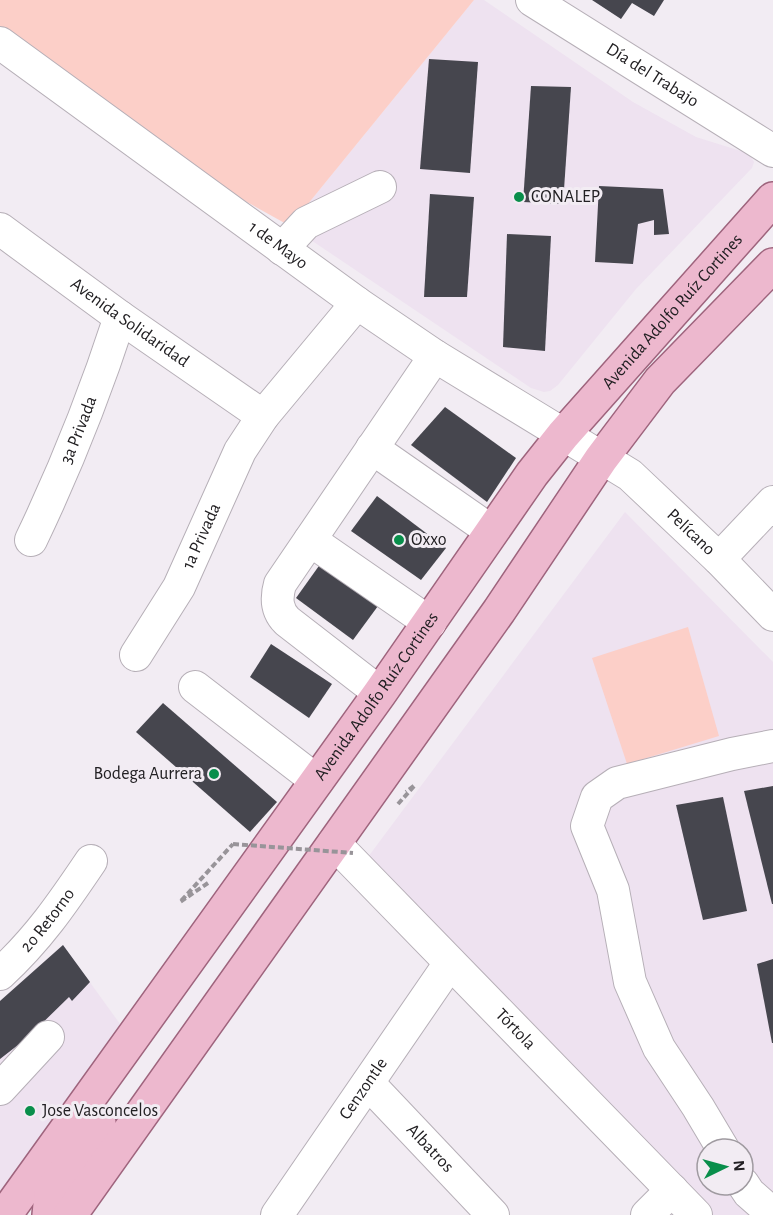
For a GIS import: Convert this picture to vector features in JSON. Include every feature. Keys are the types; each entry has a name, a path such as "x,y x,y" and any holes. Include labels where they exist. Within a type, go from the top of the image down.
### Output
{"main road":[{"name":"Avenida Adolfo Ruíz Cortines","path":"5,1215 380,693 532,474 563,435 773,199"},
{"path":"707,333 734,283 773,243"},
{"name":"Avenida Adolfo Ruíz Cortines","path":"70,1215 343,848 601,459 660,381 773,266"},
{"path":"49,1215 51,1194 56,1185 114,1101 120,1057"}],"street":[{"name":"Día del Trabajo","path":"532,0 773,151"},
{"name":"1 de Mayo","path":"0,44 357,303 435,356 563,435"},
{"path":"282,249 306,223 380,187"},
{"name":"Avenida Solidaridad","path":"0,229 120,317 263,416"},
{"name":"1a Privada","path":"136,654 179,587 240,451 263,416 357,303"},
{"name":"3a Privada","path":"31,540 75,444 120,317"},
{"path":"380,693 280,615 277,594 280,584 435,356"},
{"name":"Pelícano","path":"563,435 630,475 719,559 773,615"},
{"path":"372,448 491,531"},
{"path":"719,559 773,502"},
{"path":"310,540 430,622"},
{"path":"195,687 317,781"},
{"path":"716,1137 659,1048 630,982 612,890 587,826 597,797 617,783 773,746"},
{"name":"Tórtola","path":"343,848 450,963 696,1215"},
{"name":"2o Retorno","path":"0,974 25,951 50,921 91,861"},
{"name":"Cenzontle","path":"283,1212 450,963"},
{"path":"0,1089 48,1037"},
{"name":"Albatros","path":"368,1083 492,1215"},
{"path":"646,1215 672,1190"},
{"path":"754,1197 773,1214"}],"path":[{"path":"233,844 343,848"}],"shaded area":[{"path":"0,0 474,0 290,226 143,144 0,31"},
{"name":"CONALEP","path":"474,0 484,0 633,102 696,137 744,152 754,162 752,168 636,289 558,385 550,391 544,392 531,388 290,226"},
{"path":"625,512 773,662 773,1215 709,1215 368,857"},
{"path":"688,627 719,736 627,764 592,658"},
{"name":"Jose Vasconcelos","path":"63,945 120,1024 0,1198 0,1001"}],"building":[{"path":"592,0 664,0 654,16 632,3 621,19"},
{"path":"429,59 478,62 470,173 420,169"},
{"path":"531,86 571,87 563,204 523,202"},
{"path":"599,186 663,189 669,234 654,235 654,220 638,224 633,264 595,262"},
{"path":"430,194 474,197 467,297 424,297"},
{"path":"507,234 551,236 545,351 503,347"},
{"path":"445,407 516,458 487,502 411,445"},
{"name":"Oxxo","path":"377,496 446,548 421,580 351,531"},
{"path":"321,563 378,606 353,640 296,598"},
{"path":"271,644 332,684 309,718 250,677"},
{"name":"Bodega Aurrera","path":"163,703 277,802 250,832 136,732"},
{"path":"773,786 773,904 772,904 744,791"},
{"path":"723,797 747,911 703,920 676,805"},
{"path":"63,945 90,982 72,1001 69,997 27,1038 0,1059 0,1001"},
{"path":"773,959 773,1043 772,1043 757,964"}],"place":[{"name":"CONALEP","path":"519,197"},
{"name":"Oxxo","path":"399,540"},
{"name":"Bodega Aurrera","path":"214,774"},
{"name":"Jose Vasconcelos","path":"30,1111"}]}
